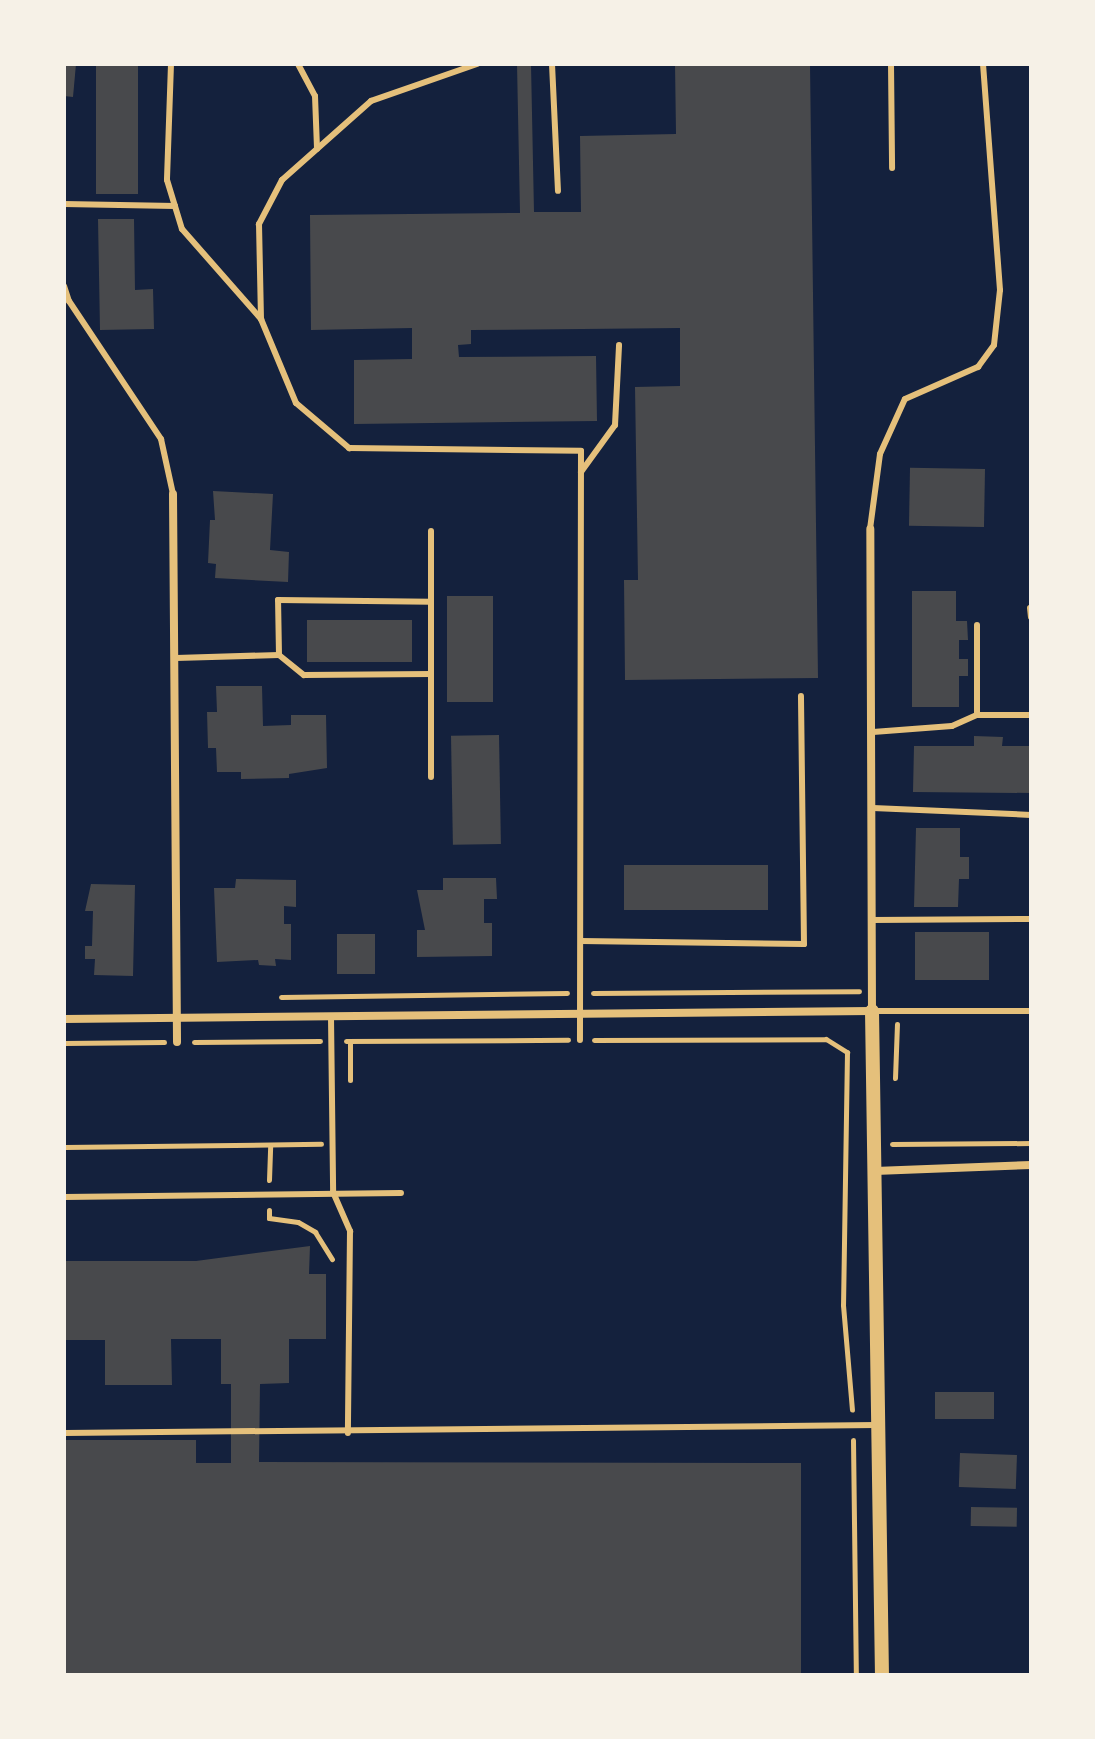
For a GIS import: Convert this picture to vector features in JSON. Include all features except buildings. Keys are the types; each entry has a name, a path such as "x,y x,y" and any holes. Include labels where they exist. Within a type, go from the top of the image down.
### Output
{"street":[{"path":"173,494 177,1042"},
{"path":"870,529 872,1011 882,1675"},
{"path":"64,1019 872,1011"},
{"path":"875,1171 1031,1165"}],"lane":[{"path":"171,64 167,180 182,229 261,319 296,403 349,448 581,451 580,1040"},
{"path":"298,64 315,96 317,149"},
{"path":"261,319 259,224 282,180 371,101 468,64 477,64"},
{"path":"552,64 558,191"},
{"path":"891,64 892,168"},
{"path":"870,529 880,454 905,399 978,367 994,345 1000,290 983,64"},
{"path":"64,204 175,206"},
{"path":"64,286 69,301 161,439 173,494"},
{"path":"581,472 615,425 619,345"},
{"path":"431,531 431,777"},
{"path":"279,655 278,600 431,602"},
{"path":"1030,608 1031,617"},
{"path":"977,625 977,715"},
{"path":"176,658 279,655 304,675 431,674"},
{"path":"581,941 804,944 801,696"},
{"path":"873,732 952,726 977,715 1031,715"},
{"path":"873,808 1031,815"},
{"path":"872,920 1031,919"},
{"path":"872,1011 1031,1011"},
{"path":"331,1017 333,1192 350,1231 348,1433"},
{"path":"64,1197 401,1193"},
{"path":"64,1433 348,1433 880,1424"}],"path":[{"path":"270,997 872,990"},
{"path":"64,1043 826,1039 847,1052 844,1320 853,1425 856,1675"},
{"path":"350,1041 350,1085"},
{"path":"874,1143 1031,1143"},
{"path":"64,1147 333,1144"},
{"path":"270,1145 269,1218 298,1222 315,1232 333,1265"}]}
